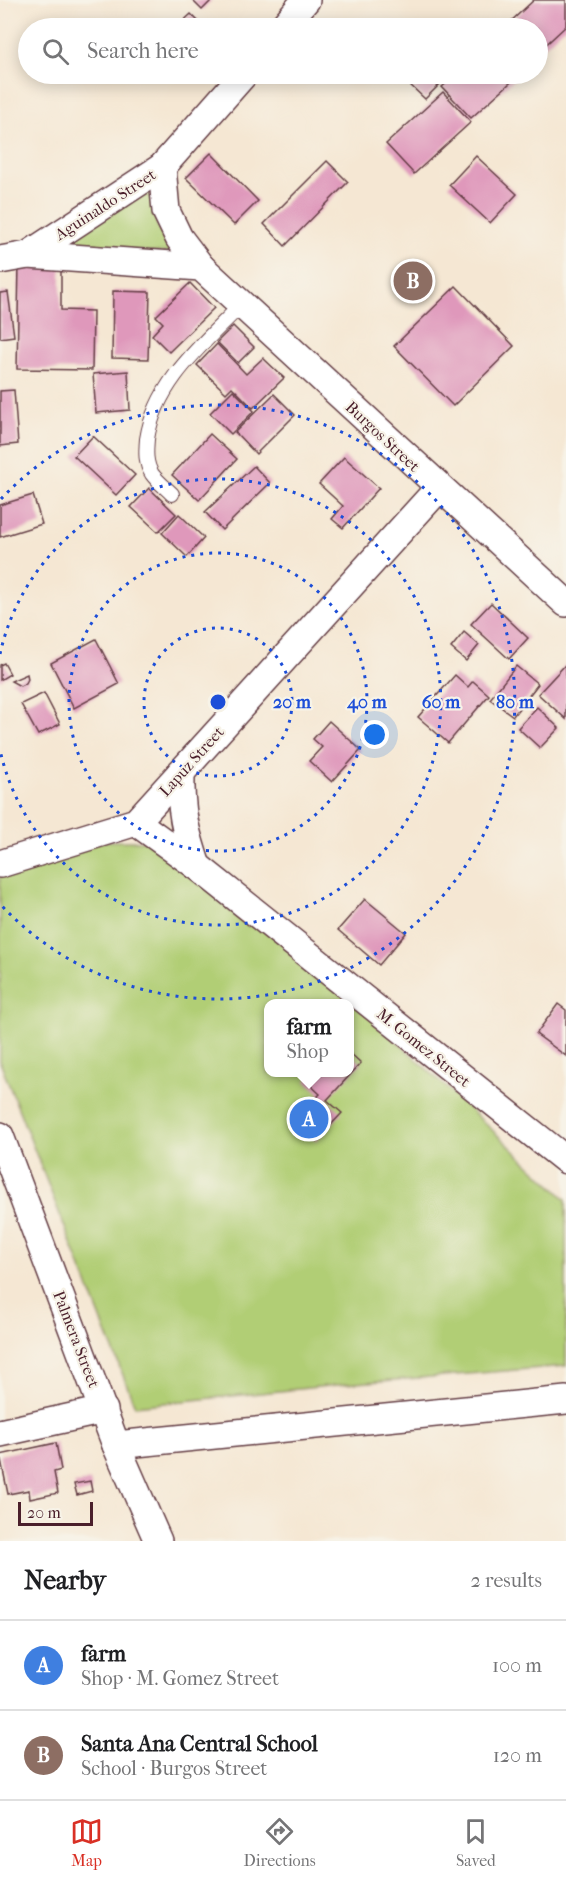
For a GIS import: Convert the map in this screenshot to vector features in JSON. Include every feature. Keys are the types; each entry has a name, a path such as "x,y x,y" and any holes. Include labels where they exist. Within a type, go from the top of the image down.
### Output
{"street":[{"path":"291,18 306,0"},
{"name":"Aguinaldo Street","path":"0,260 28,255 162,167 235,84"},
{"name":"Burgos Street","path":"162,167 166,212 179,238 201,267 566,603"},
{"path":"28,255 201,267"},
{"name":"Lapuz Street","path":"136,822 439,488"},
{"path":"181,772 180,801 184,829 197,866"},
{"path":"0,864 136,822"},
{"name":"M. Gomez Street","path":"136,822 197,866 566,1160"},
{"name":"Palmera Street","path":"0,1136 116,1444 158,1541"},
{"path":"116,1444 566,1400"},
{"path":"0,1433 104,1410"}],"lane":[{"path":"172,494 152,474 145,455 149,428 163,392 178,369 241,305"}],"green space":[{"path":"149,189 157,224 171,253 52,247"},
{"path":"56,841 159,841 350,999 264,999 264,1077 354,1077 354,1003 566,1199 566,1366 356,1383 135,1406 0,1062 0,859"}],"building":[{"path":"192,0 212,0 202,10"},
{"path":"534,0 566,0 566,26 548,43 548,18 514,18"},
{"path":"409,84 440,84 425,99"},
{"path":"445,84 509,84 471,118 442,87"},
{"path":"443,92 471,122 414,174 386,144"},
{"path":"211,153 258,201 234,225 186,178"},
{"path":"476,156 517,194 490,223 449,185"},
{"path":"327,161 348,182 285,246 264,224"},
{"path":"19,264 61,265 61,310 93,311 92,370 17,369"},
{"path":"190,283 214,308 169,352 152,335 163,323 156,316"},
{"path":"456,286 514,346 453,406 394,346"},
{"path":"113,291 150,292 148,359 112,358"},
{"path":"8,292 14,336 0,338 0,293"},
{"path":"233,326 254,347 238,363 217,342"},
{"path":"217,344 246,374 263,358 284,378 253,408 232,387 226,393 197,365"},
{"path":"128,371 130,410 96,413 93,374"},
{"path":"14,390 18,444 0,446 0,391"},
{"path":"233,390 254,411 231,434 210,413"},
{"path":"274,394 295,415 256,454 235,432"},
{"path":"210,434 237,459 199,500 172,475"},
{"path":"93,436 135,475 116,495 74,456"},
{"path":"344,457 379,488 343,528 332,519 343,506 319,484"},
{"path":"254,466 270,483 222,530 205,512"},
{"path":"149,488 176,514 158,532 131,507"},
{"path":"33,495 42,524 0,537 0,505"},
{"path":"179,514 204,538 187,557 162,533"},
{"path":"491,603 528,638 509,659 471,624"},
{"path":"464,632 479,645 466,661 451,648"},
{"path":"96,639 119,684 74,708 51,663"},
{"path":"4,663 10,674 0,680 0,665"},
{"path":"566,664 566,719 538,694"},
{"path":"516,666 538,684 513,716 490,699"},
{"path":"27,674 26,683 20,686 11,681"},
{"path":"455,675 468,687 473,681 489,695 448,743 418,717"},
{"path":"44,693 60,724 38,735 21,704"},
{"path":"537,707 559,728 540,748 518,728"},
{"path":"329,721 361,750 332,782 309,761 322,747 313,739"},
{"path":"365,899 406,933 379,965 338,930"},
{"path":"558,1004 566,1010 566,1056 536,1034"},
{"path":"354,1057 361,1063 354,1071"},
{"path":"310,1077 348,1077 327,1100 342,1113 316,1141 294,1121 320,1094 306,1081"},
{"path":"56,1443 61,1470 54,1472 58,1493 30,1499 29,1490 8,1494 0,1455"},
{"path":"90,1481 92,1491 77,1495 74,1484"}],"place":[{"name":"Santa Ana Central School","path":"413,281"},
{"name":"farm","path":"309,1119"}]}
